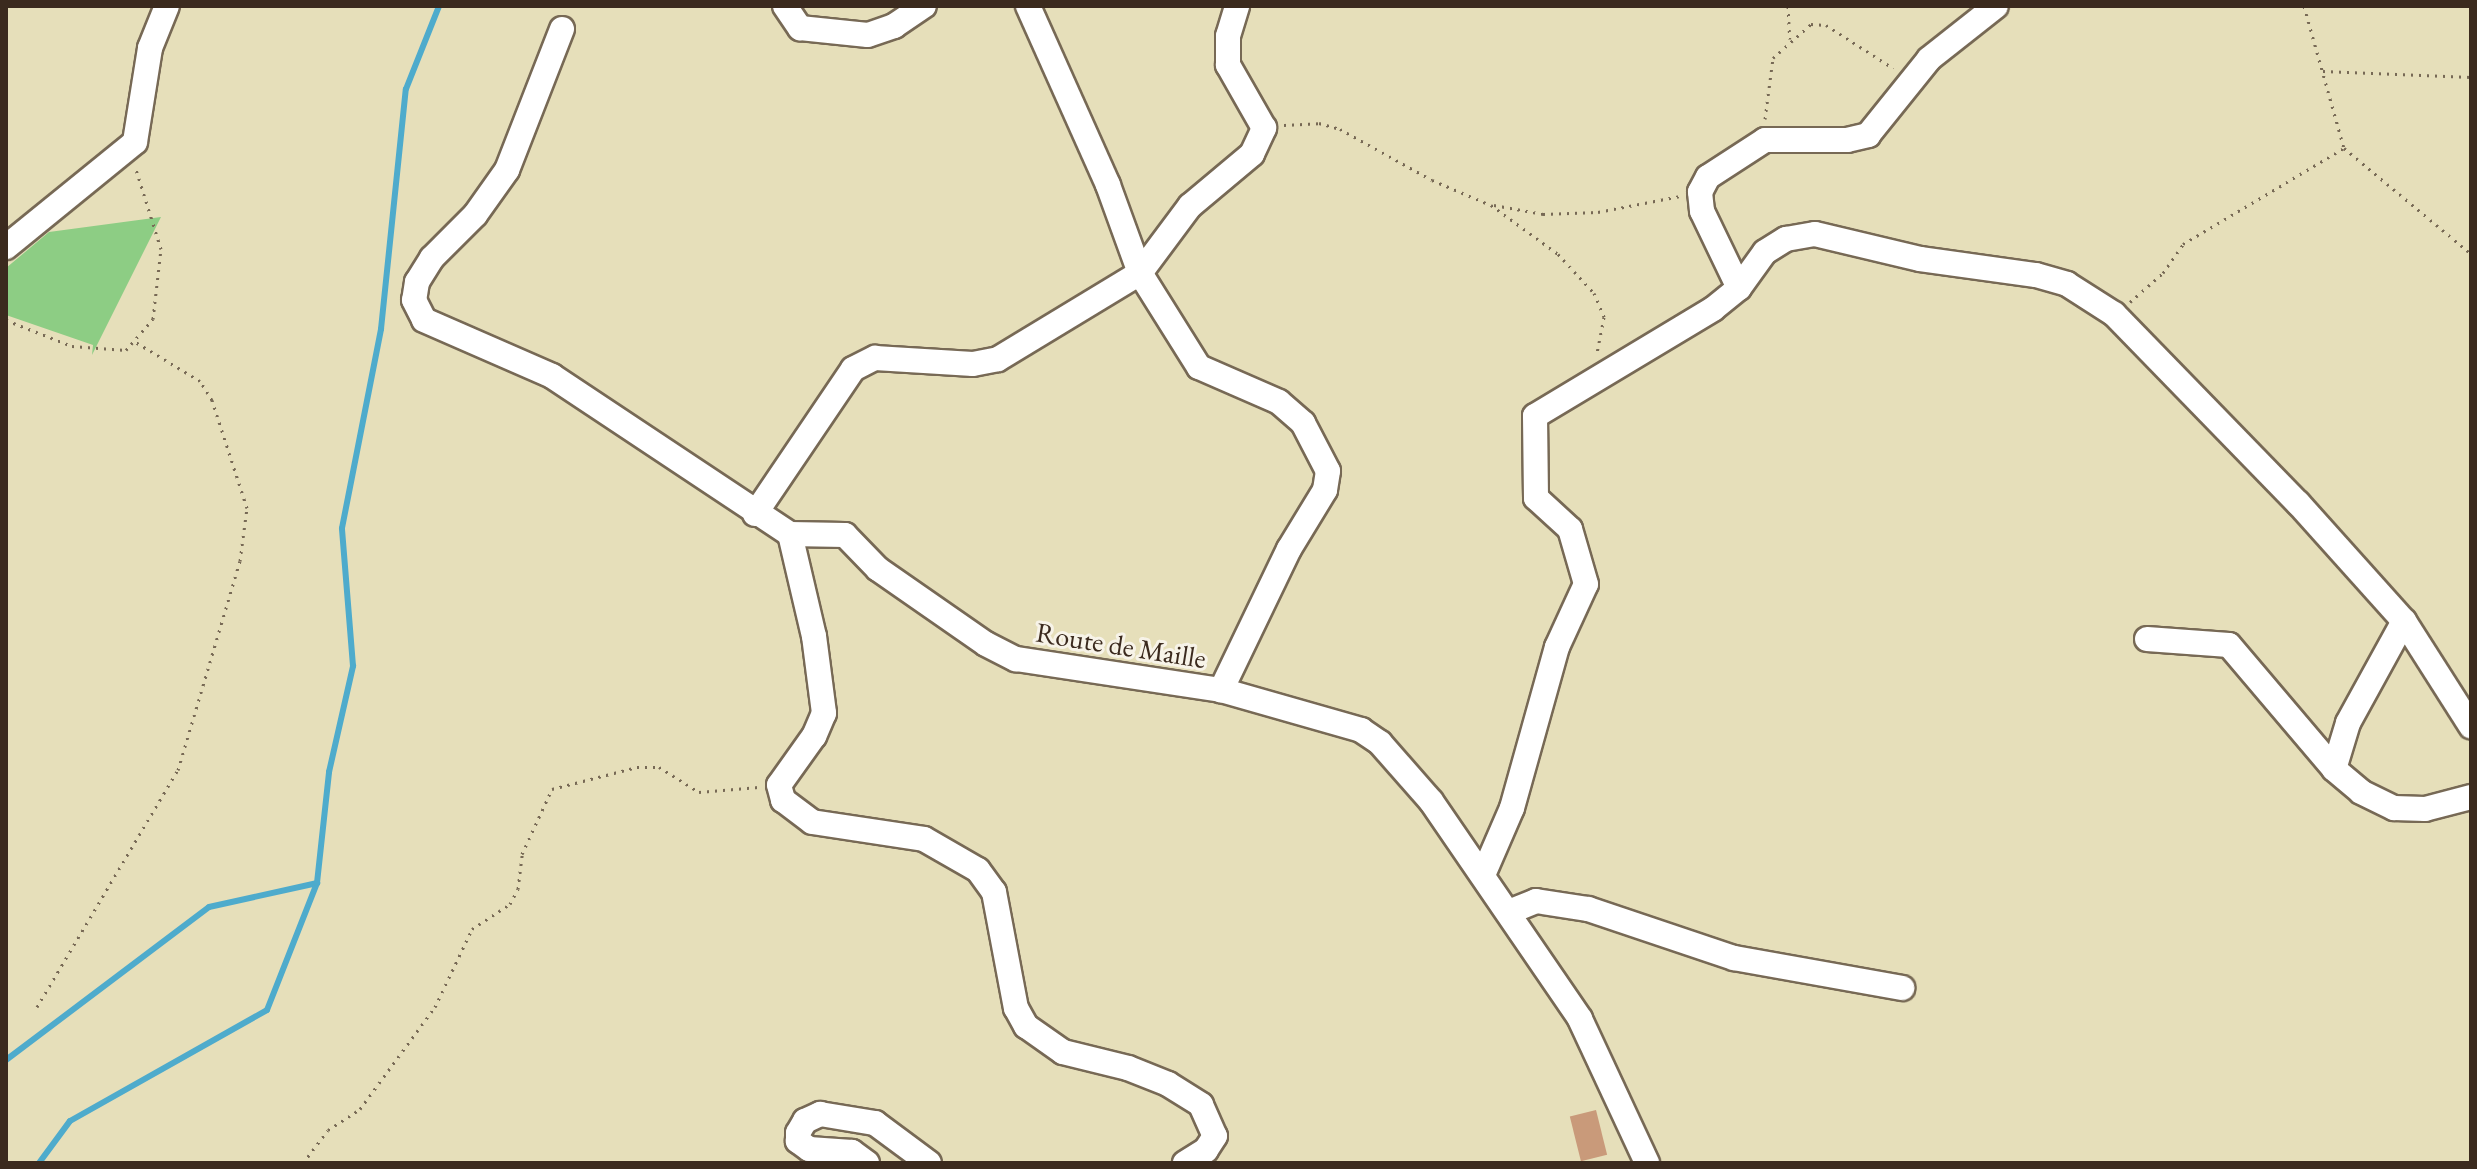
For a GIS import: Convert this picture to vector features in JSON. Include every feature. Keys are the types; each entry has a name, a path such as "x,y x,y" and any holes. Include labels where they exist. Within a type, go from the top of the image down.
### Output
{"street":[{"path":"6,247 135,142 150,48 167,6"},
{"path":"785,6 800,28 868,35 894,26 924,6"},
{"path":"1028,6 1108,185 1140,273 1199,367 1279,402 1303,423 1328,471 1325,490 1289,549 1221,690"},
{"path":"755,514 853,369 875,358 973,364 998,359 1140,273 1190,206 1252,154 1264,128 1228,65 1228,36 1237,6"},
{"path":"1739,288 1702,211 1700,192 1708,177 1765,140 1847,140 1868,135 1929,59 1996,6"},
{"path":"562,29 507,170 475,215 432,258 417,282 414,300 424,320 552,376 755,514 790,534 814,636 824,713 814,736 779,785 783,800 812,822 924,839 978,870 994,892 1016,1008 1026,1026 1063,1052 1128,1068 1168,1084 1201,1105 1215,1136 1206,1150 1185,1163"},
{"path":"1483,875 1512,808 1557,647 1586,584 1570,529 1536,498 1535,416 1591,386 1739,288 1765,252 1786,239 1815,234 1920,259 2036,275 2067,284 2114,314 2298,503 2404,621 2471,726"},
{"name":"Route de Maille","path":"790,534 845,535 878,569 986,644 1016,659 1221,690 1361,730 1398,760 1483,875 1580,1019 1647,1163"},
{"path":"2334,769 2348,723 2404,621"},
{"path":"2147,639 2229,645 2334,769 2361,792 2394,808 2425,809 2471,797"},
{"path":"1509,912 1536,901 1588,909 1734,958 1902,988"},
{"path":"867,1163 852,1152 809,1149 798,1141 798,1133 805,1121 820,1114 875,1123 929,1163"}],"path":[{"path":"1788,6 1790,39"},
{"path":"2304,6 2344,148 2471,254"},
{"path":"1765,140 1764,96 1773,58 1790,39 1811,24 1826,25 1876,60 1915,77"},
{"path":"2323,71 2471,77"},
{"path":"1264,128 1299,123 1340,129 1432,180 1491,205 1543,214 1598,212 1700,192"},
{"path":"6,320 72,346 126,350 153,319 161,249 128,147"},
{"path":"2114,314 2157,279 2183,244 2344,148"},
{"path":"1491,205 1558,254 1594,293 1604,317 1591,386"},
{"path":"37,1007 178,770 240,561 247,508 212,400 200,381 134,341"},
{"path":"303,1163 328,1130 360,1109 435,1007 472,929 510,904 532,826 552,789 637,767 659,767 699,792 779,785"}],"green space":[{"path":"161,217 92,355 93,345 6,315 6,268 49,232"}],"building":[{"path":"1596,1110 1607,1155 1581,1161 1570,1117"}],"waterway":[{"path":"39,1163 70,1121 267,1010 317,883 329,772 353,666 342,528 381,329 406,89 439,6"},
{"path":"6,1060 209,907 317,883"}]}
